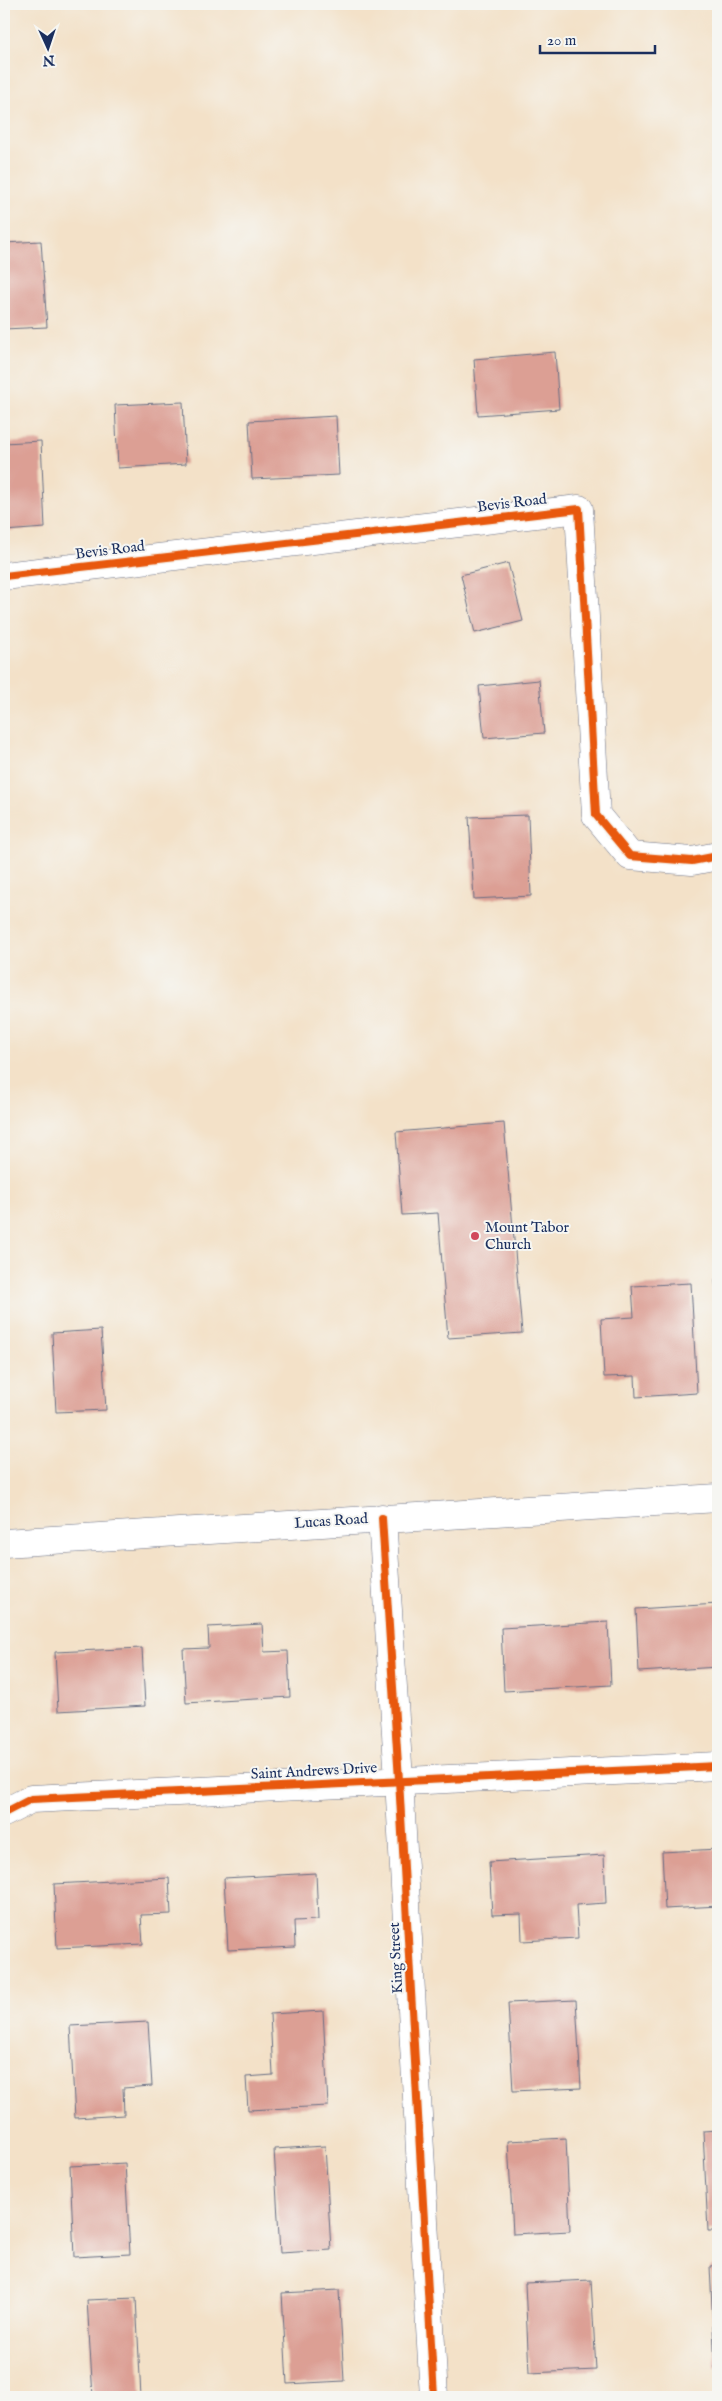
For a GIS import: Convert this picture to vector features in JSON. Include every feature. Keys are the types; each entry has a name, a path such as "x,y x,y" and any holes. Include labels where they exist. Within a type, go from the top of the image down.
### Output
{"street":[{"name":"Bevis Road","path":"4,576 579,509 596,815 630,856 692,861 718,856"},
{"name":"Lucas Road","path":"4,1543 718,1498"},
{"name":"King Street","path":"382,1518 434,2397"},
{"name":"Saint Andrews Drive","path":"4,1812 31,1799 718,1766"}],"building":[{"path":"41,241 47,327 4,329 4,243"},
{"path":"555,352 559,409 478,415 474,359"},
{"path":"183,402 186,464 118,468 115,405"},
{"path":"336,416 339,475 252,479 249,421"},
{"path":"41,441 45,528 4,531 4,443"},
{"path":"508,563 523,621 475,633 461,575"},
{"path":"539,680 544,733 484,738 479,686"},
{"path":"528,815 531,896 474,899 469,817"},
{"path":"504,1123 522,1333 448,1338 438,1213 402,1215 396,1132"},
{"path":"715,1279 718,1279 717,1310"},
{"path":"691,1283 697,1393 636,1397 635,1376 604,1377 601,1319 634,1317 632,1286"},
{"path":"101,1330 106,1410 56,1412 52,1333"},
{"path":"718,1604 718,1667 639,1672 636,1609"},
{"path":"608,1622 611,1685 504,1691 501,1628"},
{"path":"262,1624 264,1652 288,1651 290,1697 186,1703 183,1649 209,1648 208,1627"},
{"path":"142,1648 145,1706 58,1711 55,1652"},
{"path":"718,1849 718,1906 665,1909 662,1852"},
{"path":"604,1855 606,1903 576,1905 578,1938 522,1941 521,1914 492,1915 489,1862"},
{"path":"316,1873 318,1920 294,1921 295,1947 228,1950 224,1878"},
{"path":"169,1878 171,1914 141,1915 143,1944 57,1948 54,1884"},
{"path":"576,2000 581,2088 513,2091 508,2003"},
{"path":"323,2011 328,2106 248,2110 246,2077 273,2075 270,2014"},
{"path":"148,2022 152,2086 123,2088 124,2115 75,2118 70,2026"},
{"path":"718,2130 718,2231 708,2231 703,2131"},
{"path":"566,2138 570,2231 513,2234 508,2141"},
{"path":"325,2146 331,2250 280,2253 274,2149"},
{"path":"125,2163 130,2254 74,2257 70,2166"},
{"path":"718,2265 718,2368 715,2368 710,2266"},
{"path":"591,2280 596,2370 529,2373 525,2283"},
{"path":"339,2290 344,2381 287,2384 282,2293"},
{"path":"136,2298 141,2397 93,2397 87,2300"}],"cycle path":[{"path":"4,576 579,509 596,815 630,856 692,861 718,856"},
{"path":"382,1518 434,2397"},
{"path":"4,1813 31,1799 718,1766"}],"place":[{"name":"Mount Tabor Church","path":"475,1236"}]}
